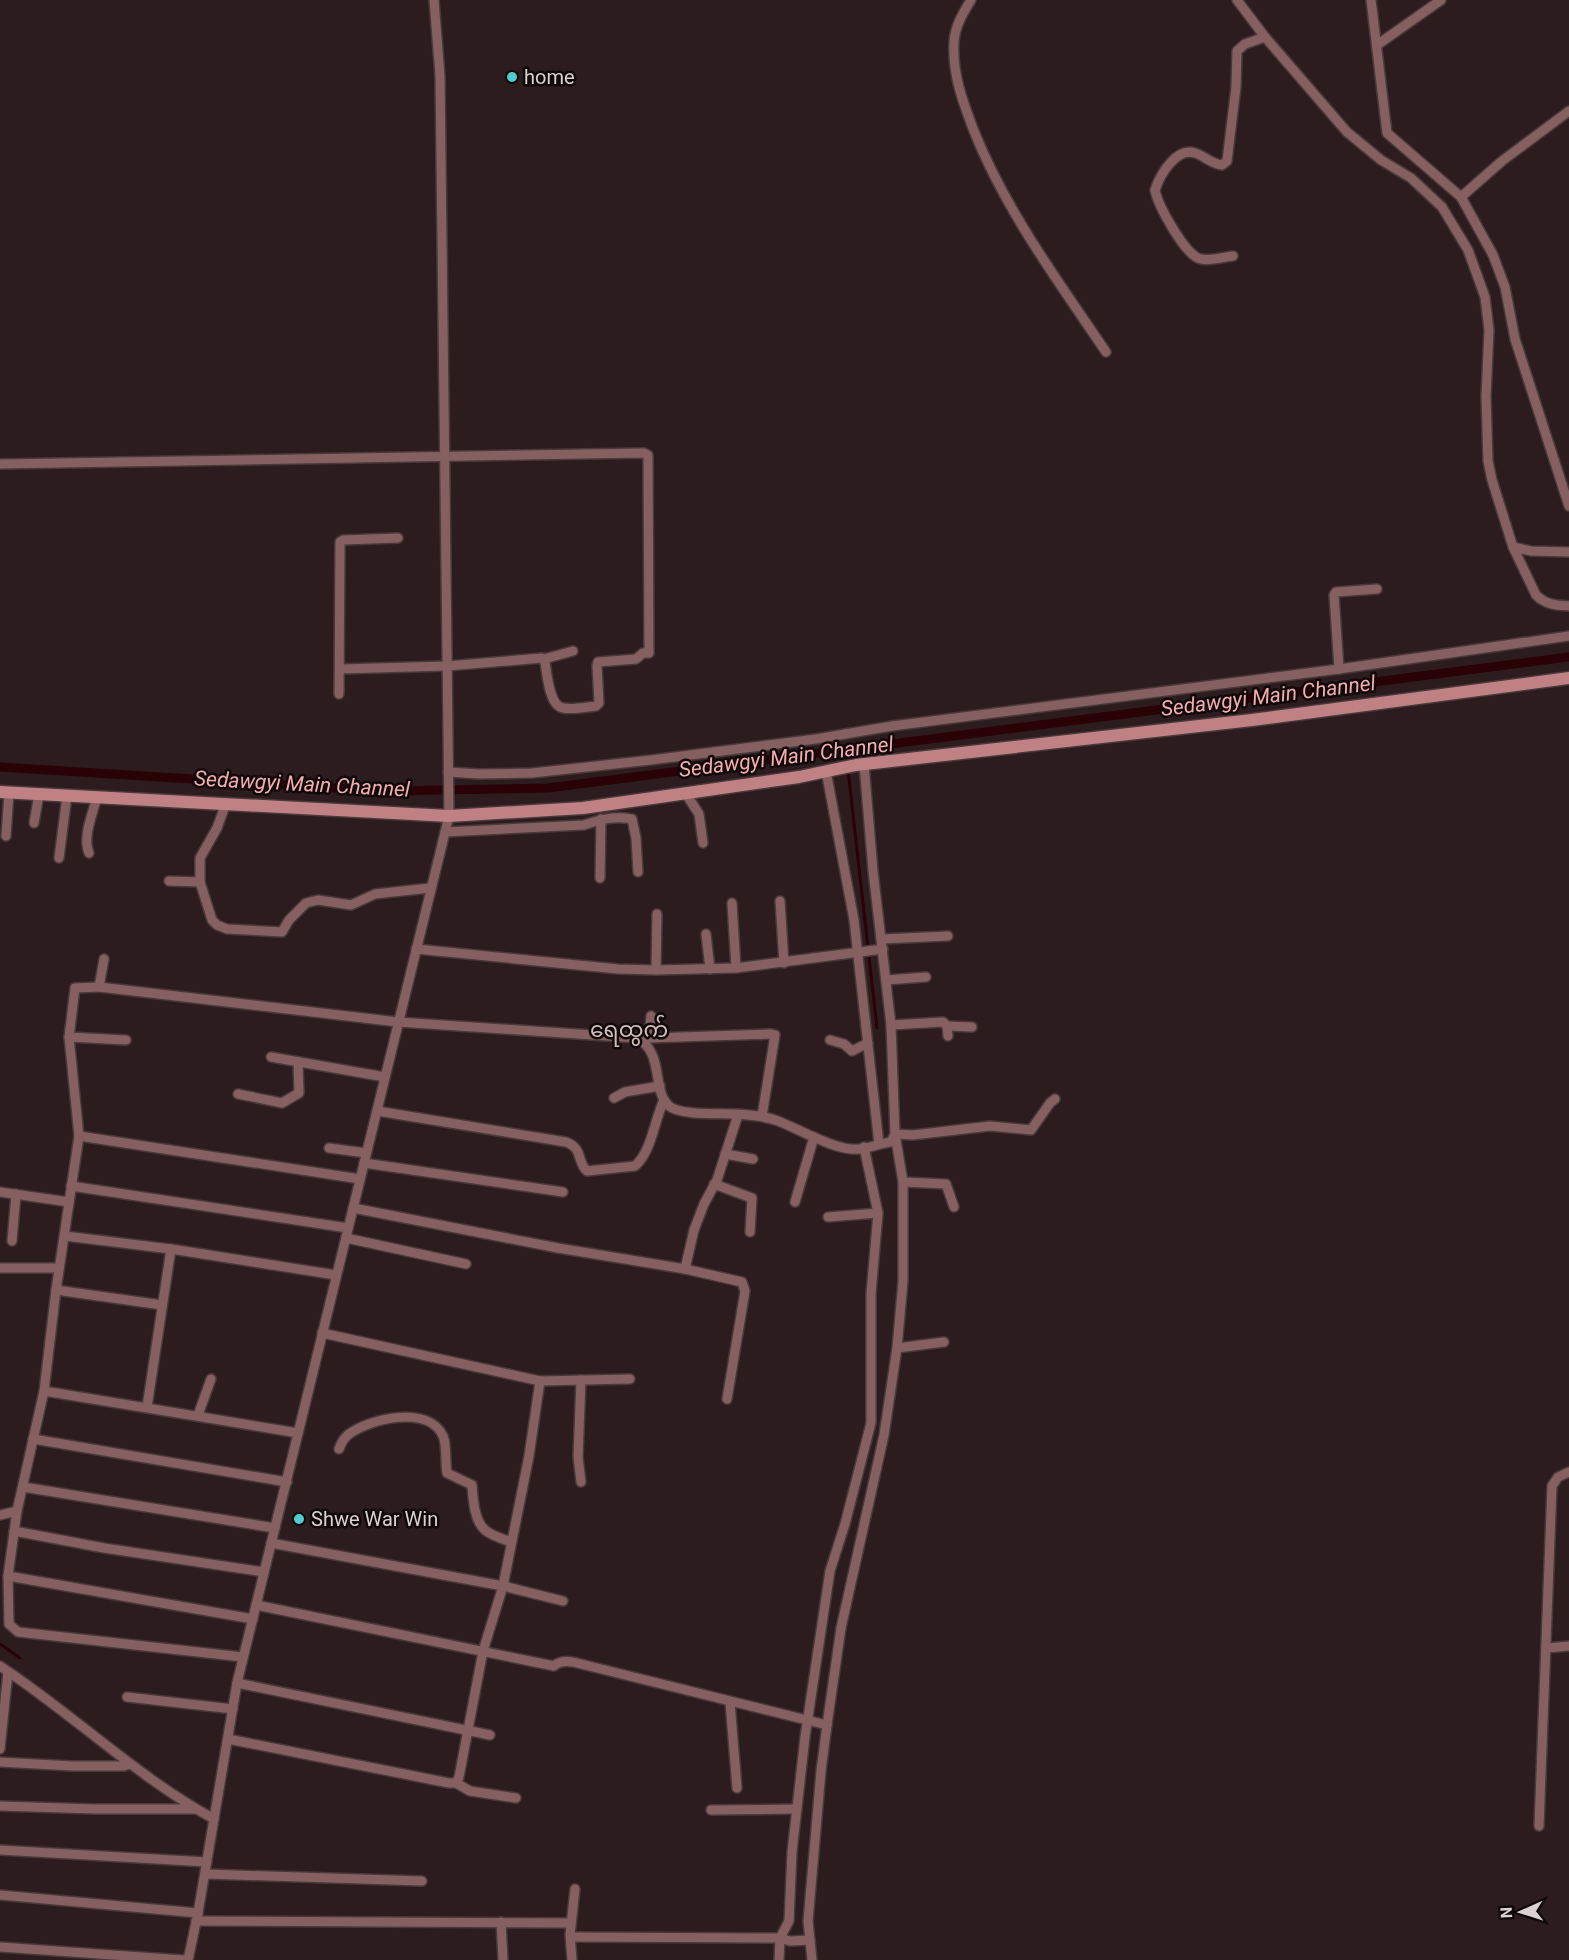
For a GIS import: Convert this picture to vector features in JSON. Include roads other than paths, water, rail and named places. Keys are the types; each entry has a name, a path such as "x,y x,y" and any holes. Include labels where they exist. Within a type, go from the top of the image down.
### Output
{"street":[{"path":"0,1947 186,1960 205,1874 237,1683 445,832 449,812 440,76 434,0"},
{"path":"971,0 959,22 954,40 954,67 961,99 984,156 1010,207 1106,352"},
{"path":"1238,0 1265,37 1347,132 1381,160 1411,178 1442,207 1468,250 1485,297 1489,330 1486,396 1488,461 1492,480 1513,547 1536,595 1553,605 1569,606"},
{"path":"1371,0 1387,133 1461,197 1493,255 1505,287 1515,339 1569,506"},
{"path":"1377,45 1441,0"},
{"path":"1233,256 1205,259 1196,257 1172,229 1156,197 1155,190 1166,167 1180,155 1189,152 1197,153 1215,164 1222,165 1227,161 1236,87 1237,51 1245,44 1265,37"},
{"path":"1461,197 1502,161 1569,111"},
{"path":"0,464 644,453 648,455 649,653 643,653 636,659 598,662 597,706 563,708 552,699 544,659"},
{"path":"339,694 340,542 398,538"},
{"path":"1513,547 1531,551 1569,552"},
{"path":"1339,669 1334,595 1336,592 1377,588"},
{"path":"448,775 532,773 816,739 892,726 1339,669 1569,636"},
{"path":"340,669 447,666 542,657 544,659 573,651"},
{"path":"6,836 4,792 225,806 449,812 583,808 686,794 860,765 1252,720 1569,678"},
{"path":"860,765 891,1025 887,1141"},
{"path":"812,1960 807,1939 808,1921 827,1725 841,1628 884,1435 897,1348 903,1281 903,1182 887,1141 868,1043 860,953 826,771"},
{"path":"34,823 39,794"},
{"path":"686,794 699,814 703,843"},
{"path":"58,858 67,796"},
{"path":"89,853 88,834 97,797"},
{"path":"225,806 217,828 200,858 200,882 212,920 217,925 227,928 282,932 289,920 306,903 318,900 351,905 375,894 430,888"},
{"path":"583,808 584,825"},
{"path":"445,832 584,825 601,819 618,817 632,819 636,838 638,872"},
{"path":"600,878 601,819"},
{"path":"169,881 200,882"},
{"path":"780,901 784,963"},
{"path":"732,903 736,968"},
{"path":"656,970 657,914"},
{"path":"706,934 710,969"},
{"path":"882,939 948,936"},
{"path":"416,949 503,959 656,970 736,968 881,950"},
{"path":"99,987 104,959"},
{"path":"886,980 926,977"},
{"path":"243,1657 18,1632 11,1629 9,1624 8,1576 14,1531 44,1391 59,1268 79,1136 69,1037 75,988 99,987 398,1022 623,1036 646,1040 770,1034 775,1035 762,1116"},
{"path":"377,1111 566,1142 574,1145 578,1150 582,1165 587,1171 635,1166 649,1148 651,1135 663,1103 651,1051 646,1040 651,1016"},
{"path":"891,1025 943,1022 948,1031 972,1027"},
{"path":"69,1037 126,1040"},
{"path":"830,1040 844,1044 852,1051 868,1043"},
{"path":"271,1057 385,1077"},
{"path":"238,1094 282,1103 299,1093 298,1062"},
{"path":"614,1098 625,1092 660,1086"},
{"path":"663,1103 679,1110 762,1116 814,1137 847,1148 859,1149 913,1135 990,1126 1028,1131 1034,1128 1046,1108 1055,1099"},
{"path":"648,1117 663,1103"},
{"path":"685,1269 694,1230 714,1184 738,1114"},
{"path":"79,1136 360,1179"},
{"path":"795,1202 814,1137"},
{"path":"779,1960 789,1921 792,1852 807,1721 830,1571 871,1423 871,1294 878,1213 864,1147"},
{"path":"329,1148 366,1153"},
{"path":"725,1154 753,1159"},
{"path":"364,1163 563,1192"},
{"path":"903,1182 946,1184 954,1208"},
{"path":"714,1184 752,1198 750,1232"},
{"path":"71,1186 348,1228"},
{"path":"0,1192 69,1202"},
{"path":"12,1241 16,1194"},
{"path":"353,1208 685,1269 742,1282 745,1286 727,1400"},
{"path":"828,1217 878,1213"},
{"path":"65,1236 336,1275"},
{"path":"345,1238 466,1264"},
{"path":"147,1407 171,1250"},
{"path":"0,1268 59,1268"},
{"path":"56,1290 162,1305"},
{"path":"322,1333 540,1381 630,1379"},
{"path":"897,1348 944,1342"},
{"path":"198,1415 211,1378"},
{"path":"581,1380 578,1457 581,1482"},
{"path":"456,1783 462,1763 483,1651 503,1586 529,1456 540,1381"},
{"path":"44,1391 298,1432"},
{"path":"339,1449 343,1440 350,1433 385,1418 404,1416 434,1424 443,1436 447,1473 472,1485 480,1526 486,1532 511,1542"},
{"path":"33,1439 287,1482"},
{"path":"1539,1826 1552,1486 1558,1477 1569,1472"},
{"path":"23,1487 275,1528"},
{"path":"0,1515 17,1511"},
{"path":"14,1531 104,1548 264,1572"},
{"path":"842,1534 860,1542"},
{"path":"271,1544 503,1586 563,1601"},
{"path":"8,1576 253,1619"},
{"path":"256,1605 554,1665 558,1662 568,1662 827,1725"},
{"path":"1547,1648 1569,1646"},
{"path":"0,1749 4,1669"},
{"path":"4,1669 130,1764 214,1819"},
{"path":"237,1683 490,1735"},
{"path":"127,1697 232,1709"},
{"path":"730,1702 737,1788"},
{"path":"228,1739 456,1783 470,1791 516,1798"},
{"path":"0,1762 72,1766 130,1764"},
{"path":"0,1806 196,1809"},
{"path":"711,1810 797,1809"},
{"path":"0,1850 207,1862"},
{"path":"205,1874 422,1881"},
{"path":"572,1960 571,1937 575,1889"},
{"path":"0,1894 197,1917 572,1923"},
{"path":"501,1923 503,1960"},
{"path":"571,1937 807,1939"}],"waterway":[{"name":"Sedawgyi Main Channel","path":"0,767 382,791 548,788 1569,657"},
{"path":"846,749 847,764"},
{"path":"848,770 877,1028"},
{"path":"0,1644 20,1658"}],"place":[{"name":"home","path":"512,77"},
{"name":"Shwe War Win","path":"299,1519"}],"district":[{"name":"ရေထွက်","path":"629,1029"}]}
